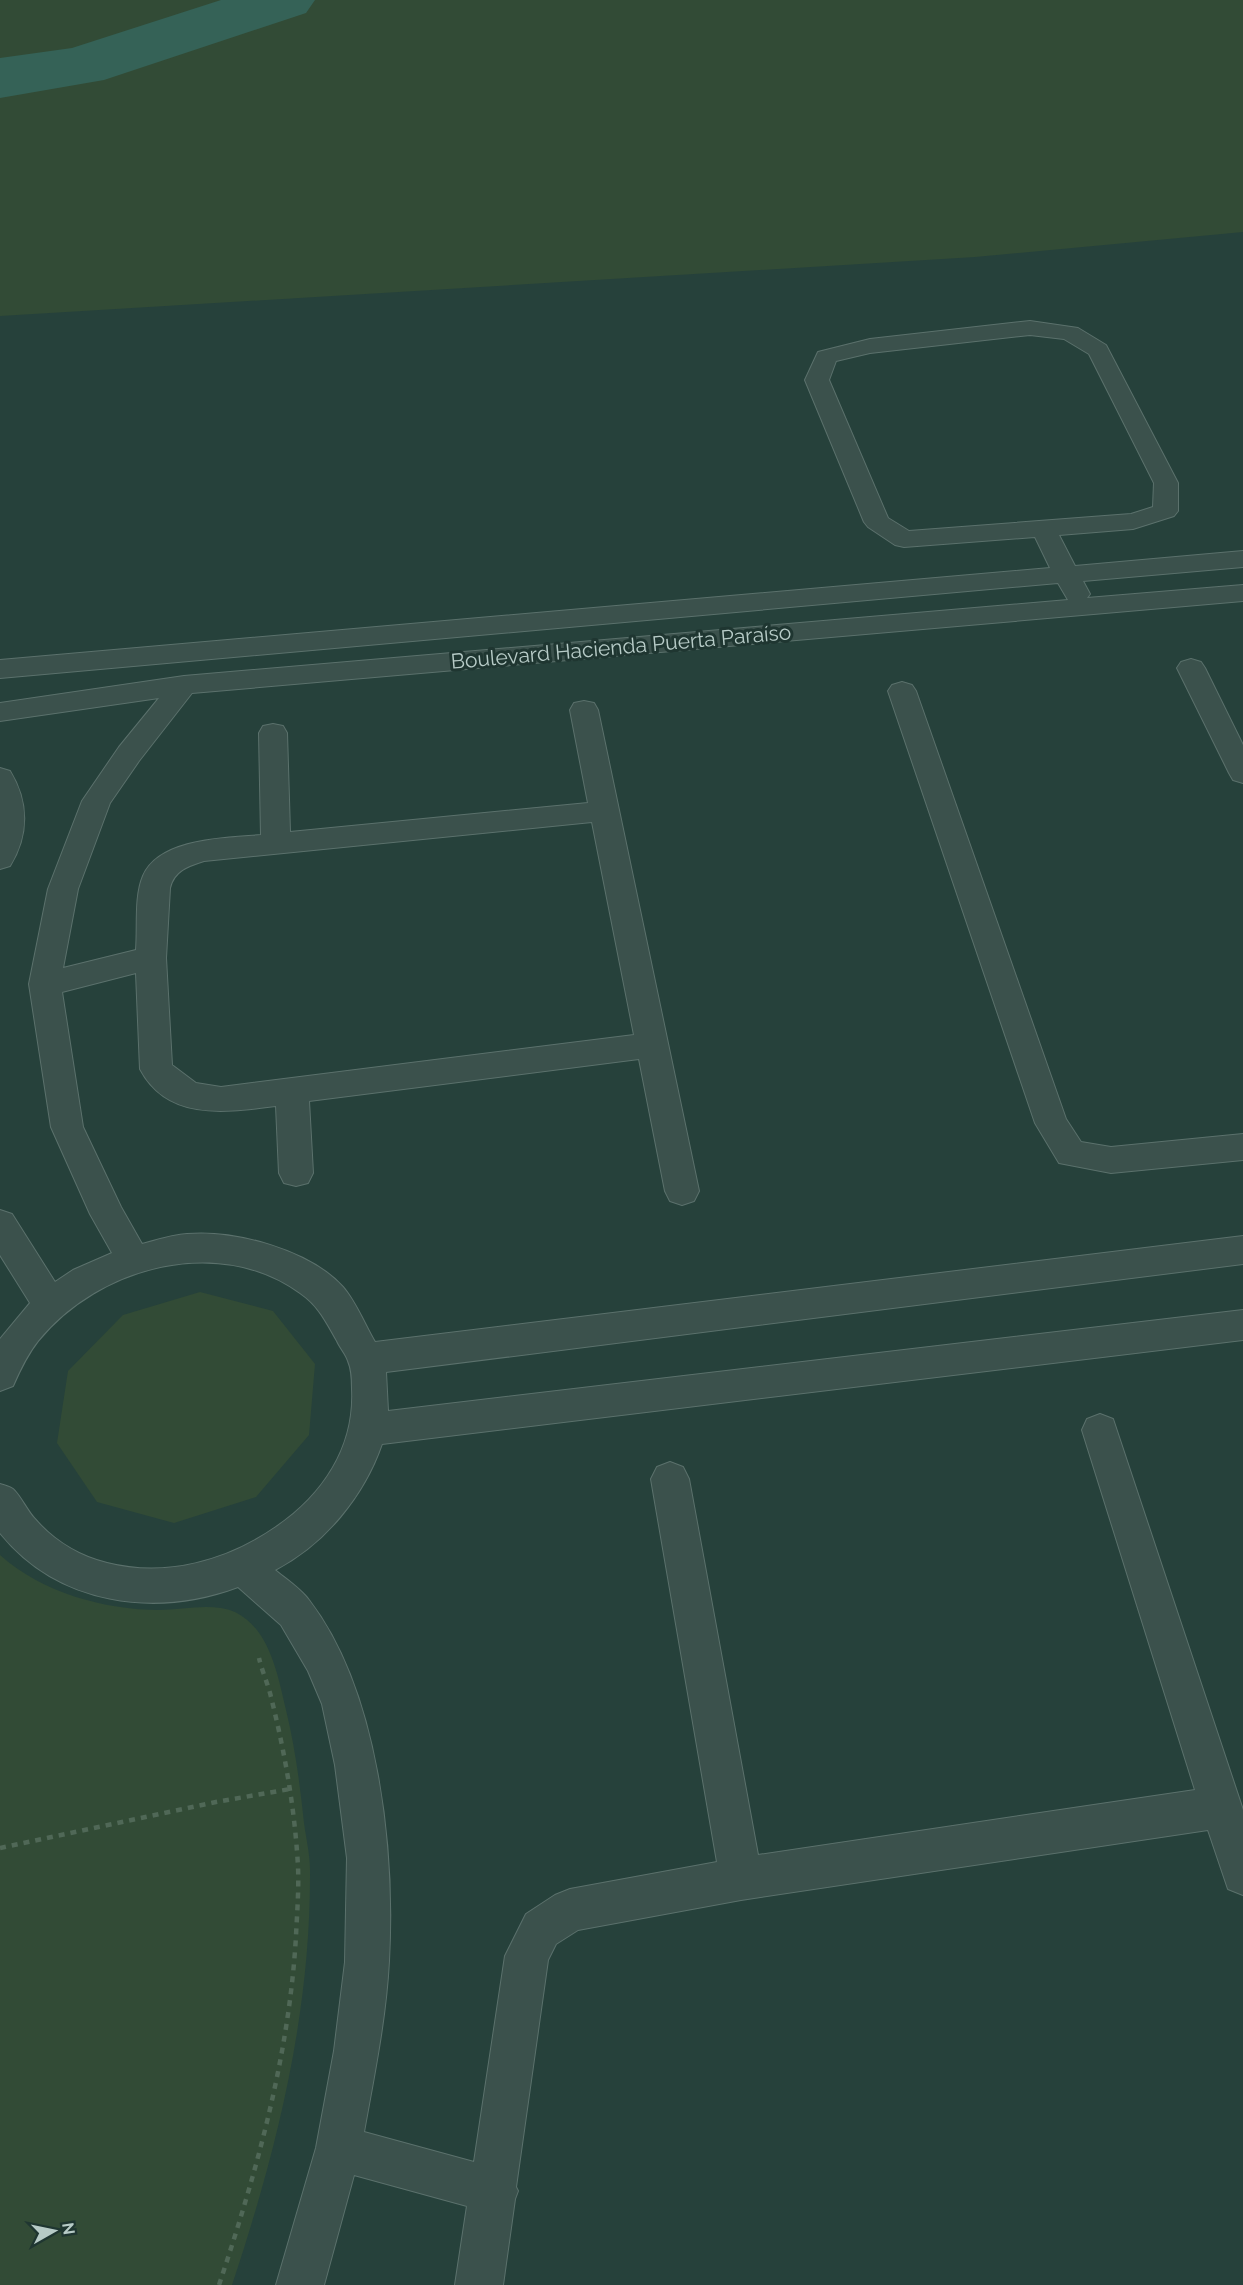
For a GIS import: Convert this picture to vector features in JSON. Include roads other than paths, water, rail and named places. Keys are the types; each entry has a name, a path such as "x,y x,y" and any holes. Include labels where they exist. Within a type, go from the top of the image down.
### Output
{"street":[{"path":"1030,328 1070,333 1098,350 1166,483 1165,511 1133,520 1043,529 904,539 877,522 817,380 826,357 870,346 1030,328"},
{"path":"1043,529 1083,607"},
{"name":"Boulevard Hacienda Puerta Paraíso","path":"0,669 1243,559"},
{"name":"Boulevard Hacienda Puerta Paraíso","path":"0,712 184,685 1243,593"},
{"path":"1191,668 1243,773"},
{"path":"134,1259 106,1214 67,1127 45,984 63,890 96,801 129,754 184,685"},
{"path":"902,691 1051,1123 1071,1154 1110,1160 1241,1153"},
{"path":"584,710 682,1191"},
{"path":"273,734 276,844"},
{"path":"0,778 7,794 11,813 10,832 0,859"},
{"path":"605,810 190,853 167,866 158,876 155,888 151,958 156,1069 165,1081 177,1090 198,1098 221,1100 651,1045"},
{"path":"45,984 151,958"},
{"path":"292,1092 296,1173"},
{"path":"0,1224 26,1269 51,1305"},
{"path":"0,1375 23,1334 51,1305 91,1278 134,1259 188,1248 241,1251 289,1268 329,1296 366,1359 369,1378 369,1429 350,1475 322,1512 287,1544 244,1568 200,1582 154,1587 111,1583 71,1569 37,1548 10,1520 0,1501"},
{"path":"366,1359 1243,1250"},
{"path":"369,1429 1243,1325"},
{"path":"1100,1430 1243,1874"},
{"path":"670,1479 741,1879"},
{"path":"244,1568 295,1612 322,1658 342,1704 355,1765 368,1858 367,1962 356,2051 339,2148 300,2285"},
{"path":"479,2285 495,2191 527,1956 541,1929 570,1910 741,1879 1221,1807"},
{"path":"339,2148 495,2191"}],"waterway":[{"path":"0,78 81,66 284,0"}]}
